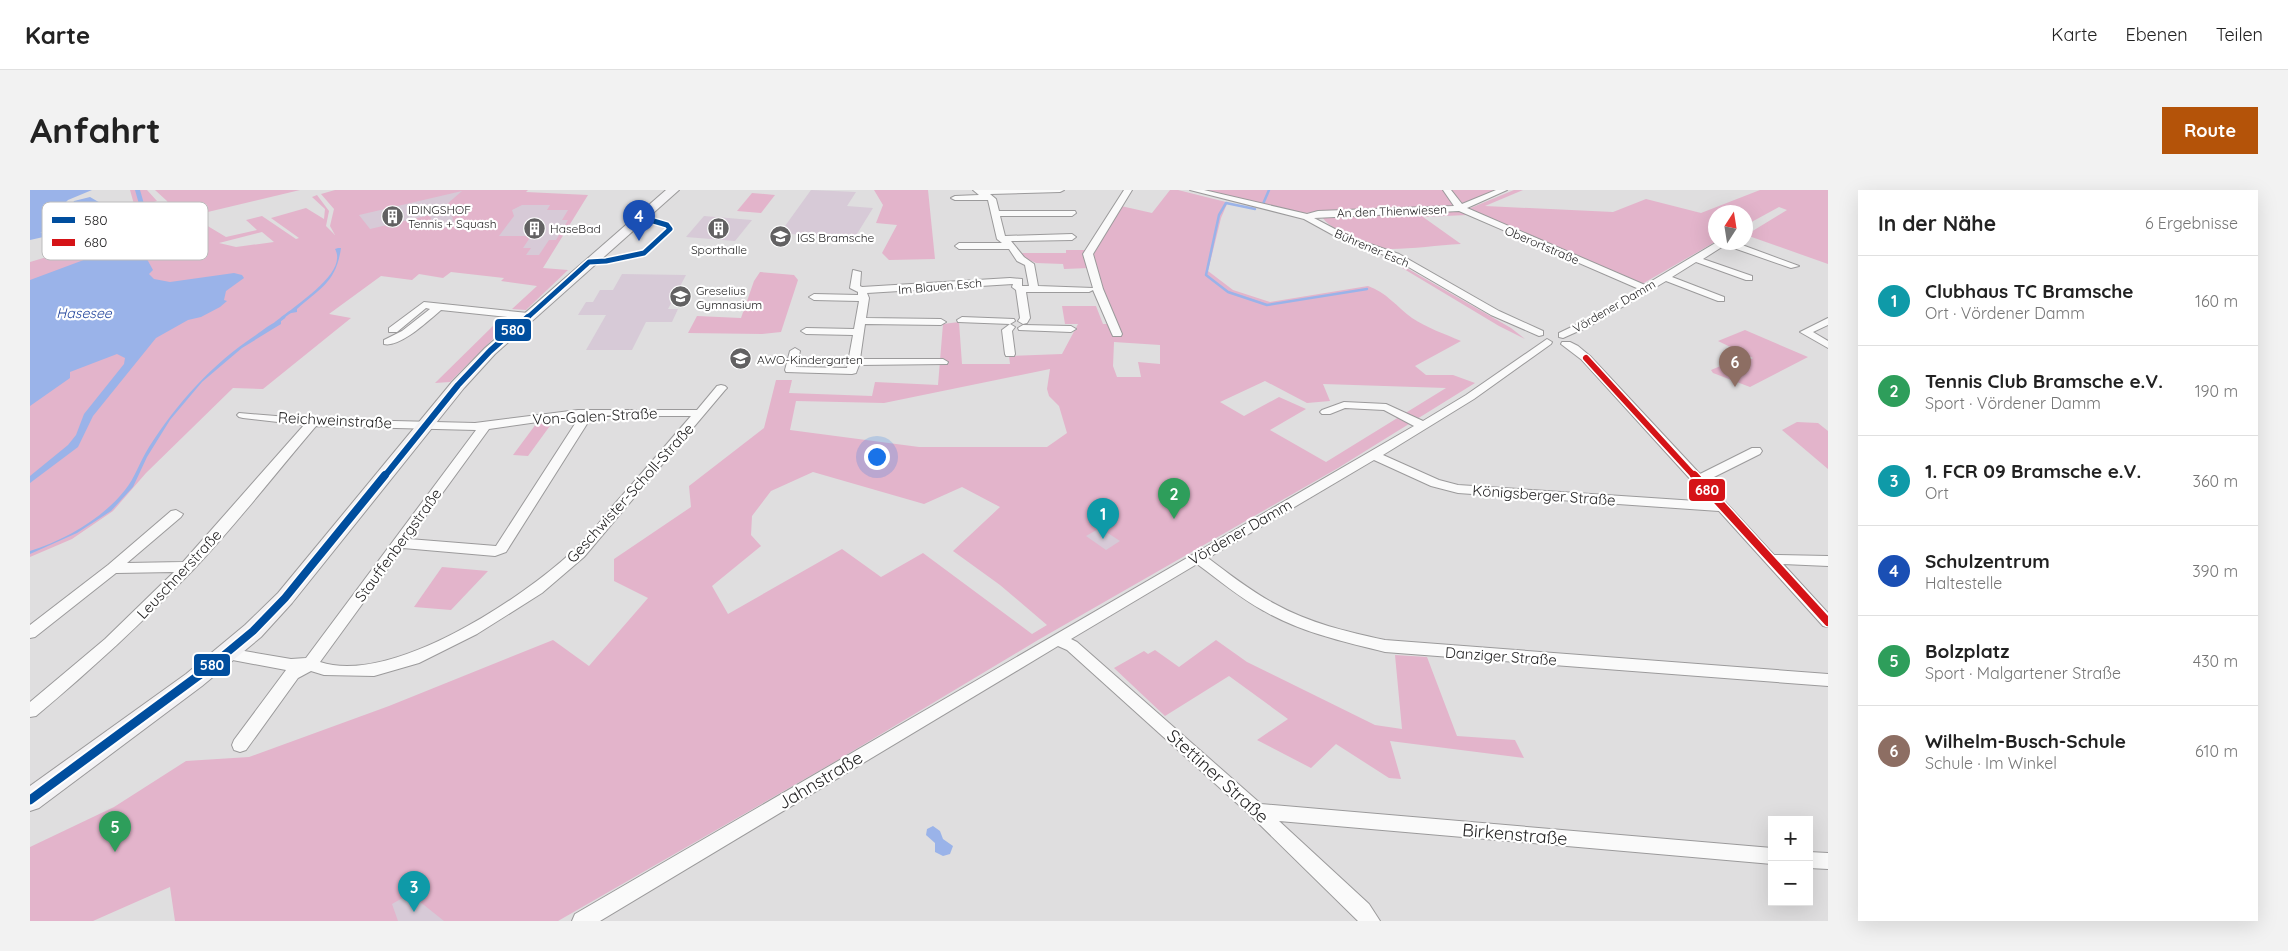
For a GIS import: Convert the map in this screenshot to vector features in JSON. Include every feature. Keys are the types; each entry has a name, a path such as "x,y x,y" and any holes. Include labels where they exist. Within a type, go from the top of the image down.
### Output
{"street":[{"path":"30,800 227,654 253,632 286,598 427,424 490,351 673,190"},
{"path":"978,191 1060,190"},
{"path":"1117,334 1098,289 1088,254 1128,190"},
{"name":"Bührener Esch","path":"1194,190 1307,217 1347,239 1396,256 1495,313 1553,336 1580,353 1828,622"},
{"path":"1448,190 1460,208"},
{"name":"An den Thienwiesen","path":"1307,217 1318,214 1460,208 1503,190"},
{"path":"978,191 992,199 1001,239 1013,246 1020,259 1029,264 1033,284"},
{"path":"955,198 988,198"},
{"name":"Oberortstraße","path":"1460,208 1645,288"},
{"path":"994,214 1072,213"},
{"path":"1001,239 1072,237"},
{"path":"959,246 1013,246"},
{"name":"Vördener Damm","path":"1058,639 1423,426 1470,397 1553,336 1588,323 1710,250"},
{"name":"Vördener Damm","path":"1747,250 1794,266"},
{"path":"1695,259 1749,278"},
{"path":"795,351 790,370 852,372 863,294 855,288 856,272"},
{"name":"Vördener Damm","path":"1665,277 1720,299"},
{"name":"Im Blauen Esch","path":"814,297 863,294 954,283 1033,284 1089,289"},
{"path":"1020,285 1025,318 1023,324"},
{"path":"393,330 424,305 528,316"},
{"path":"388,342 406,334 438,307"},
{"path":"962,320 1071,329"},
{"path":"1828,321 1805,332 1828,345"},
{"path":"806,331 941,322"},
{"path":"1010,324 1007,330 1010,354"},
{"path":"854,362 943,362"},
{"path":"700,413 722,388"},
{"path":"1326,412 1344,406 1386,407 1423,426"},
{"path":"400,543 495,551 501,549 588,413"},
{"name":"Von-Galen-Straße","path":"427,424 486,425 588,413 700,413"},
{"name":"Geschwister-Scholl-Straße","path":"227,654 291,665 310,664 324,669 348,671 374,670 414,659 456,638 507,609 537,589 579,554 700,413"},
{"name":"Reichweinstraße","path":"244,415 313,422 427,424"},
{"name":"Leuschnerstraße","path":"30,711 78,672 129,626 188,566 313,422"},
{"name":"Stauffenbergstraße","path":"310,664 486,425"},
{"path":"1695,478 1703,478 1756,451"},
{"name":"Königsberger Straße","path":"1373,455 1435,483 1458,489 1722,507"},
{"path":"30,633 113,568 176,514"},
{"name":"Danziger Straße","path":"1197,558 1278,613 1328,631 1385,646 1828,680"},
{"path":"1770,560 1828,560"},
{"path":"113,568 188,566"},
{"name":"Stettiner Straße","path":"1058,639 1072,646 1257,811 1362,910 1370,921"},
{"name":"Jahnstraße","path":"582,921 1058,639"},
{"path":"240,745 292,674 310,664"},
{"name":"Birkenstraße","path":"1257,811 1768,856"},
{"path":"1813,860 1828,862"}],"shaded area":[{"path":"130,190 147,190 157,201 133,202"},
{"path":"155,190 300,190 208,212 208,202 167,202"},
{"path":"335,190 528,190 526,192 588,195 543,268 568,270 526,310 512,309 537,286 501,281 504,278 451,272 443,278 419,274 412,280 381,276 329,314 351,318 263,389 233,388 146,473 113,511 72,539 30,557 30,262 42,258 42,260 208,260 208,226 226,237 257,230 246,220 262,216 296,239 299,238 271,218 306,208 324,219 325,209 312,197 317,195 329,211 326,226 335,235 330,226 334,209 321,194","holes":["262,232 274,242 236,247 219,243"]},
{"path":"874,190 928,190 935,259 889,260 882,253 897,225 876,223 883,205"},
{"path":"1170,190 1178,190 1254,209 1227,204 1221,218 1208,271 1233,290 1270,302 1368,286 1386,296 1418,322 1461,341 1415,366 1426,375 1453,375 1475,383 1338,468 1038,640 836,761 558,921 175,921 170,887 93,921 30,921 30,847 114,807 186,761 249,757 389,706 553,640 589,666 648,598 614,581 614,559 691,507 689,486 764,428 776,380 792,380 789,393 872,396 875,382 938,385 943,324 959,322 962,364 1010,364 1009,356 1062,354 1078,324 1065,324 1062,306 1096,306 1103,324 1108,324 1093,252 1121,206 1152,213","holes":["1114,342 1160,345 1160,364 1138,362 1141,377 1117,377 1113,366","1050,369 1047,389 1049,396 1059,406 1067,433 1047,447 919,447 790,430 796,401 884,403","1265,381 1307,403 1330,401 1323,384 1446,388 1326,462 1270,430 1306,409 1279,397 1244,416 1220,402","813,472 924,504 962,487 1000,507 953,551 1000,585 1047,625 1032,634 923,553 881,577 842,549 728,614 712,586 761,546 751,535 752,516 771,491"]},
{"path":"1204,190 1496,190 1453,207 1301,213"},
{"path":"1514,190 1523,190 1485,206 1613,212 1646,199 1701,213 1708,210 1708,246 1642,284 1468,209"},
{"path":"1760,190 1828,190 1828,264 1753,237 1753,231 1787,210 1779,207 1753,221 1753,205 1722,205"},
{"path":"752,193 775,195 761,213 737,211"},
{"path":"1457,210 1467,215 1423,217 1461,244 1399,249 1374,246 1353,238 1333,227 1322,216"},
{"path":"1066,250 1085,250 1089,268 1064,269 1063,264 1036,263 1023,257 1022,253 1066,253"},
{"path":"1384,257 1511,328 1525,339 1499,326"},
{"path":"760,272 794,275 798,280 781,332 762,334 688,333 697,316 741,318 754,281"},
{"path":"498,321 510,322 450,382 435,383"},
{"path":"1745,330 1808,357 1750,387 1713,373 1711,370 1737,359 1745,362 1753,358 1718,341"},
{"path":"1797,422 1818,423 1828,431 1828,469 1782,430"},
{"path":"552,423 528,456 513,455 536,424"},
{"path":"442,567 488,571 451,610 414,607"},
{"path":"1216,640 1247,662 1375,725 1402,729 1395,655 1427,657 1457,736 1515,740 1524,758 1390,741 1401,779 1389,778 1336,744 1311,768 1257,740 1288,719 1229,676 1165,716 1114,668 1144,651 1148,654 1155,650 1179,667"}],"water":[{"path":"30,190 92,190 66,202 42,202 42,232 40,233 42,232 42,237 30,240"},
{"path":"135,190 140,190 143,202 138,202"},
{"path":"90,197 99,202 74,202 74,201"},
{"path":"341,248 339,260 326,284 297,309 297,312 286,314 329,277 335,267 337,258 335,249"},
{"name":"Hasesee","path":"84,260 148,260 153,270 149,274 154,279 170,282 234,273 242,275 244,278 226,291 224,300 227,301 220,307 201,317 188,320 156,338 93,416 78,447 30,483 30,476 68,445 76,435 84,414 124,364 125,358 117,354 70,372 70,378 30,406 30,280"},
{"path":"278,321 281,321 281,324 242,348 202,382 170,420 147,457 133,487 111,511 77,533 30,554 30,551 69,535 82,527 116,500 129,485 160,430 197,385 224,359"},
{"path":"933,826 940,831 943,839 953,846 950,854 943,856 935,852 935,843 926,835 927,829"}],"building":[{"name":"IGS Bramsche","path":"811,190 856,192 847,206 873,208 852,242 824,240 825,237 780,233"},
{"path":"462,191 446,205 455,226 434,230 430,215 370,229 359,215"},
{"name":"HaseBad","path":"522,205 550,205 547,210 568,210 562,220 568,220 556,240 549,240 539,255 526,255 531,248 523,248 531,236 499,236 514,216 512,210"},
{"name":"Sporthalle","path":"704,216 752,220 735,241 686,237"},
{"name":"Greselius Gymnasium","path":"622,274 686,275 668,309 678,309 672,322 646,322 632,350 586,350 606,315 578,315 586,302 593,302 600,290 613,290"},
{"path":"1100,528 1120,541 1106,550 1086,536"},
{"path":"415,891 419,901 444,921 398,921 392,904"}],"waterway":[{"path":"1263,204 1269,190"},
{"path":"1255,209 1226,203 1219,215 1206,275 1228,292 1267,305 1367,289"},
{"path":"282,318 290,312"},
{"path":"276,323 284,317"}],"transit line":[{"name":"580","path":"30,800 194,680 253,631 285,598 458,385 490,351 562,286 589,262 606,261 644,253 670,229 667,225 640,217"},
{"name":"680","path":"1586,358 1828,622"}],"place":[{"name":"IDINGSHOF Tennis + Squash","path":"392,216"},
{"name":"HaseBad","path":"534,228"},
{"name":"Sporthalle","path":"719,228"},
{"name":"IGS Bramsche","path":"781,237"},
{"name":"Schulzentrum","path":"639,241"},
{"name":"Greselius Gymnasium","path":"680,297"},
{"name":"AWO-Kindergarten","path":"741,359"},
{"name":"Wilhelm-Busch-Schule","path":"1735,387"},
{"name":"Tennis Club Bramsche e.V.","path":"1174,519"},
{"name":"Clubhaus TC Bramsche","path":"1103,539"},
{"name":"Bolzplatz","path":"115,852"},
{"name":"1. FCR 09 Bramsche e.V.","path":"414,912"}]}
